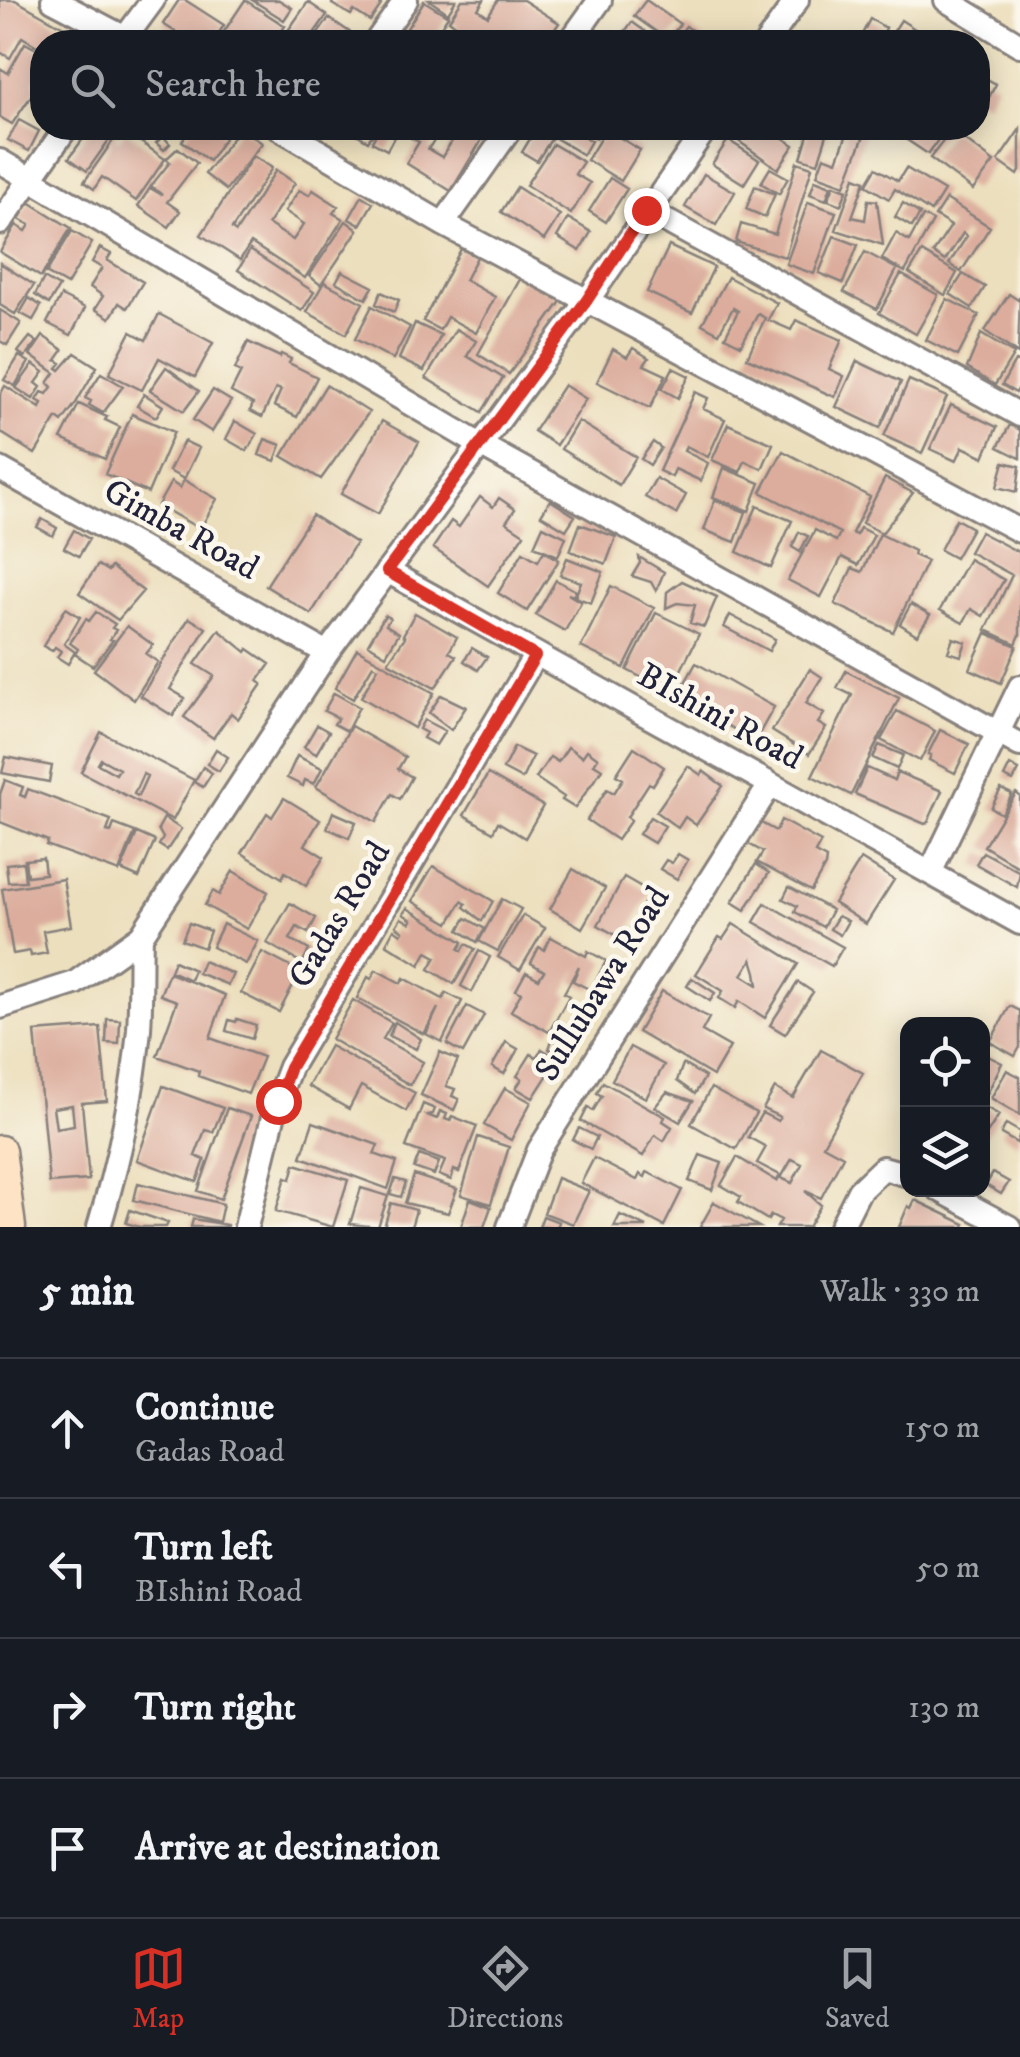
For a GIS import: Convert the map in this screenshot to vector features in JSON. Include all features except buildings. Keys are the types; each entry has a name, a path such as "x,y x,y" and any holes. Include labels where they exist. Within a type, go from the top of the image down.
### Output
{"main road":[{"path":"0,1151 10,1227"}],"street":[{"path":"53,0 107,30"},
{"path":"134,30 152,0"},
{"path":"385,30 406,0"},
{"path":"579,30 600,0"},
{"path":"776,30 797,0"},
{"path":"946,0 1020,45"},
{"path":"0,223 58,140"},
{"path":"318,140 443,224 1020,532"},
{"path":"443,224 502,140"},
{"path":"0,1007 75,983 141,936 327,653 482,446 697,140"},
{"path":"0,162 482,446 1020,744"},
{"path":"646,210 1020,415"},
{"name":"Gimba Road","path":"0,469 327,653"},
{"name":"BIshini Road","path":"387,571 1020,923"},
{"name":"Gadas Road","path":"246,1227 272,1119 290,1067 535,656"},
{"path":"930,873 1020,687"},
{"name":"Sullubawa Road","path":"509,1227 538,1150 770,785"},
{"path":"99,1227 131,1086 139,1027 141,936"},
{"path":"841,1227 859,1190 883,1168 900,1173"},
{"path":"953,1197 1009,1227"}],"route":[{"path":"278,1101 290,1067 535,656 387,571 587,300 646,210"}]}
